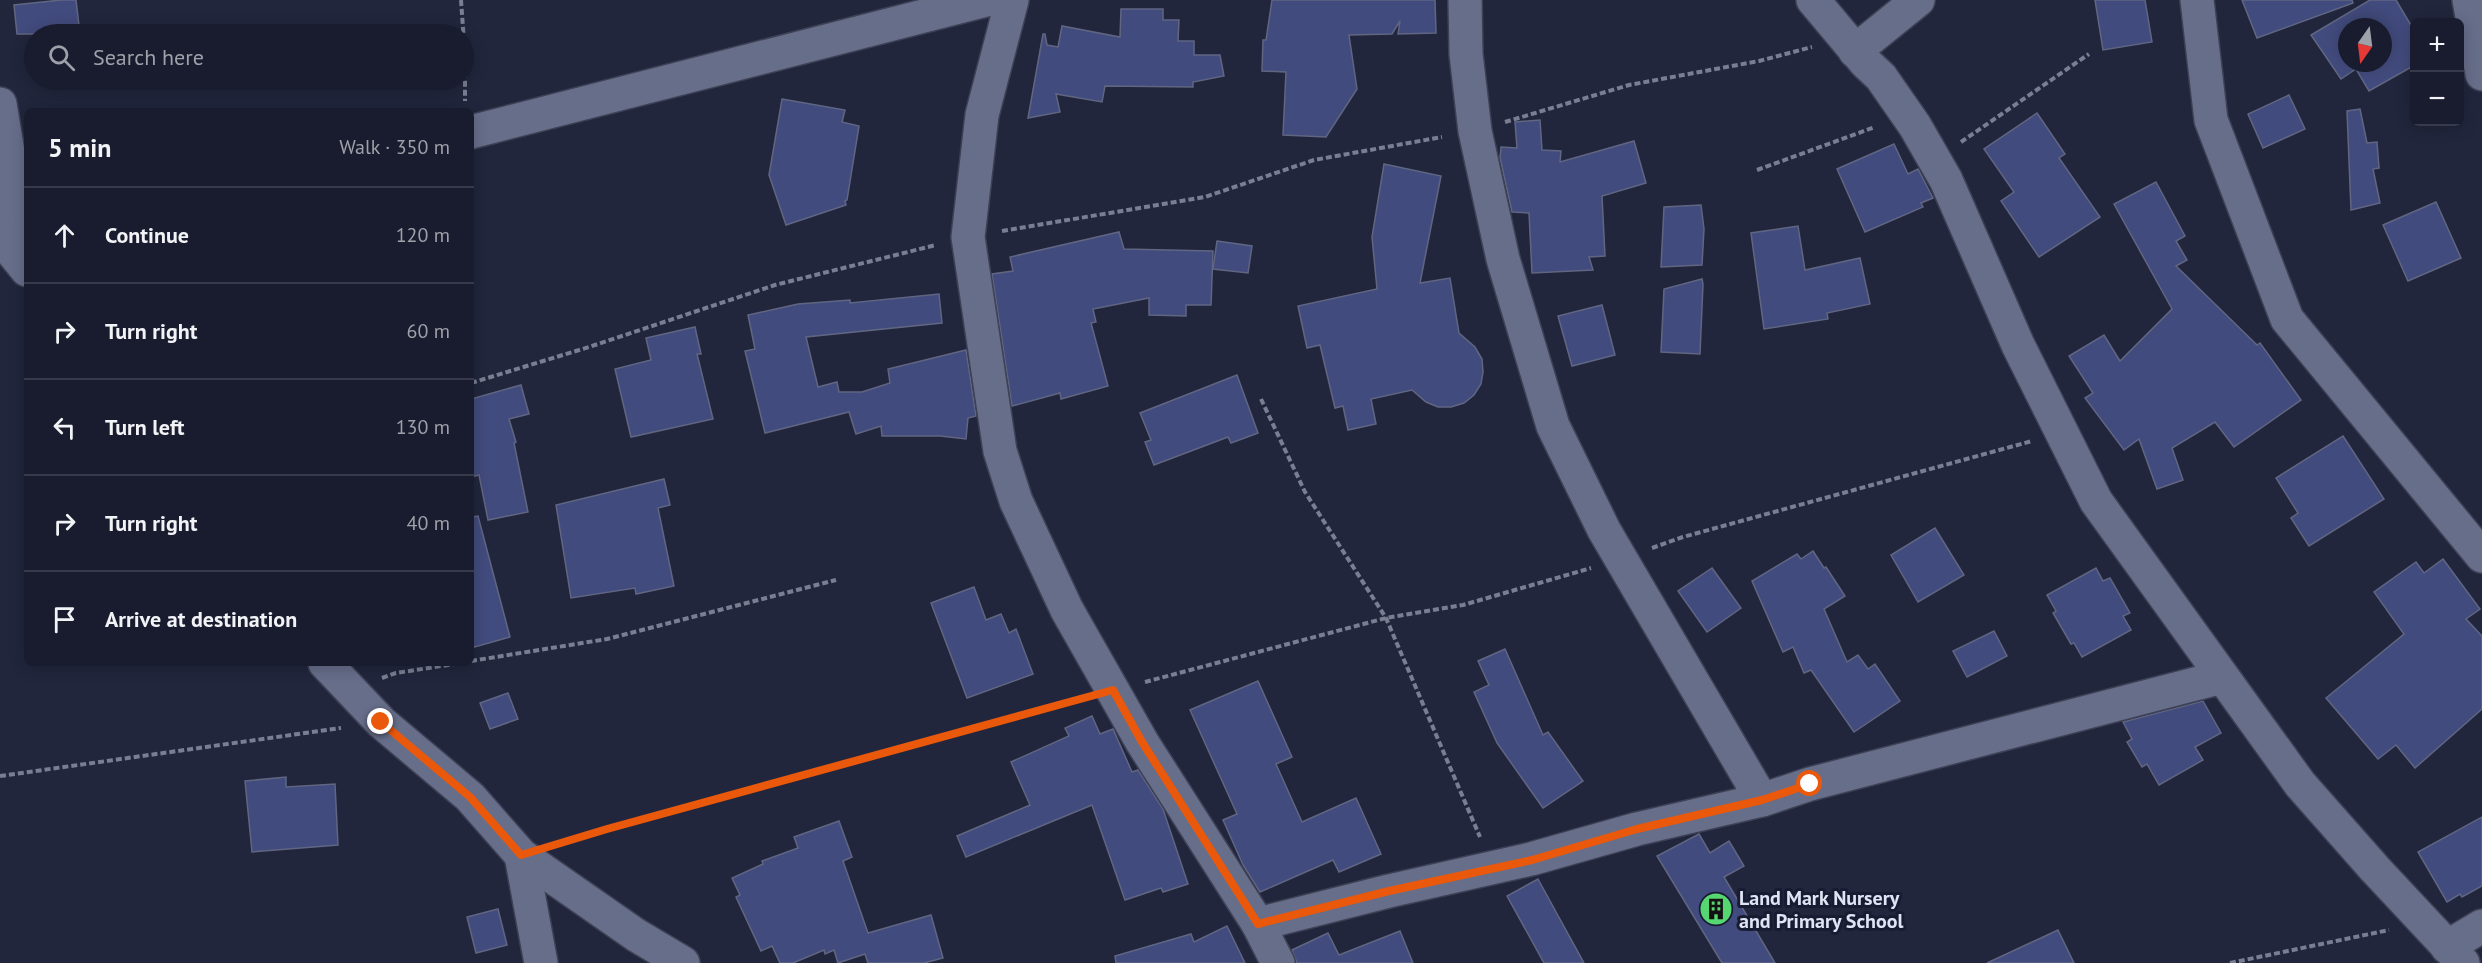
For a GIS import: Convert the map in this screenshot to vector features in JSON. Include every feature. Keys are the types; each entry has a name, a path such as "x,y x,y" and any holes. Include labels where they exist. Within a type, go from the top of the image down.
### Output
{"street":[{"path":"474,131 986,0"},
{"path":"1012,0 982,115 968,237 1000,451 1016,501 1063,600 1142,742 1258,924 1278,963"},
{"path":"1466,0 1466,54 1475,131 1503,259 1553,426 1604,530 1762,800"},
{"path":"1812,0 1881,77 1935,161 1946,180 2018,345 2096,501 2222,677 2300,784 2455,955 2482,927"},
{"path":"1850,44 1918,0"},
{"path":"2197,0 2211,120 2287,319 2482,556"},
{"path":"2469,0 2482,74"},
{"path":"0,104 14,188 16,242"},
{"path":"328,666 370,711 470,797 521,855 636,935 683,963"},
{"path":"1258,924 1762,800 1810,784 2222,677"},
{"path":"521,855 541,963"}],"path":[{"path":"461,0 463,24"},
{"path":"474,382 589,347 775,285 968,237 1205,197 1314,160 1475,131 1629,85 1850,44"},
{"path":"1935,161 2089,54"},
{"path":"465,90 465,108"},
{"path":"1757,170 1907,116"},
{"path":"1261,399 1305,492 1386,618 1493,868"},
{"path":"521,855 607,829 1113,690 1386,618 1463,605 1621,560 1683,537 2062,433"},
{"path":"474,661 608,639 836,580"},
{"path":"0,776 370,711 373,681 396,674 443,666"},
{"path":"2230,963 2425,923"}],"building":[{"path":"76,0 79,24 24,24 24,34 17,34 14,5"},
{"path":"1272,0 1435,0 1436,33 1398,34 1400,21 1392,34 1349,35 1357,89 1326,137 1283,135 1286,72 1262,71 1263,40 1266,40"},
{"path":"2095,0 2145,0 2152,42 2103,50"},
{"path":"2242,0 2352,0 2353,3 2257,38"},
{"path":"2370,0 2396,0 2410,24 2410,68 2369,91 2358,72 2392,72 2392,18 2340,18"},
{"path":"1121,9 1163,9 1163,20 1179,20 1178,41 1194,41 1194,55 1220,55 1224,76 1193,82 1193,87 1105,86 1102,102 1056,94 1060,112 1028,118 1043,34 1045,34 1047,45 1058,47 1062,26 1120,37"},
{"path":"2338,19 2338,72 2352,72 2341,79 2311,35"},
{"path":"2289,95 2305,129 2263,148 2248,114"},
{"path":"782,99 845,110 842,122 859,126 846,205 786,225 769,175"},
{"path":"2360,109 2367,143 2377,142 2379,168 2373,169 2380,203 2351,210 2347,111"},
{"path":"2037,113 2065,154 2059,158 2100,217 2039,257 2001,201 2014,192 1984,149"},
{"path":"1540,120 1542,150 1561,151 1560,162 1634,141 1646,183 1602,196 1605,256 1589,257 1593,270 1532,273 1529,213 1512,212 1500,158 1501,147 1517,148 1515,122"},
{"path":"1894,144 1908,174 1918,169 1933,198 1921,203 1923,207 1865,232 1837,169"},
{"path":"1384,164 1441,176 1420,283 1450,278 1459,333 1475,347 1482,359 1483,372 1481,384 1474,395 1464,403 1451,407 1438,407 1426,402 1412,390 1371,399 1376,424 1348,430 1343,406 1335,408 1320,345 1307,348 1298,306 1377,289 1372,237"},
{"path":"2156,182 2185,236 2176,241 2187,260 2176,266 2257,345 2260,343 2301,400 2234,447 2215,422 2172,448 2183,480 2157,489 2139,439 2124,450 2085,398 2093,393 2069,356 2104,335 2120,361 2172,309 2114,204"},
{"path":"2436,202 2461,258 2408,281 2383,225"},
{"path":"1701,205 1704,229 1702,265 1661,267 1664,207"},
{"path":"1798,226 1805,270 1860,258 1870,304 1827,313 1828,319 1764,329 1751,233"},
{"path":"1119,232 1124,249 1213,251 1211,305 1186,305 1186,316 1149,315 1149,298 1093,309 1096,322 1091,323 1108,386 1061,399 1060,393 1012,406 992,274 1013,271 1010,257"},
{"path":"1217,241 1252,246 1248,273 1213,269"},
{"path":"1702,279 1700,354 1661,352 1664,289"},
{"path":"939,294 942,323 806,337 818,387 837,382 839,392 862,392 890,383 888,369 966,350 976,416 968,418 966,439 940,436 882,436 881,426 856,434 849,412 765,433 745,351 755,349 748,315 798,304 850,300 850,303"},
{"path":"1602,305 1615,355 1572,366 1558,316"},
{"path":"695,327 701,354 697,354 713,419 631,437 615,369 651,360 646,338"},
{"path":"1237,375 1258,433 1231,443 1228,437 1154,465 1145,442 1151,440 1140,413"},
{"path":"521,385 529,414 509,419 516,442 514,443 528,512 488,520 479,475 474,476 474,398"},
{"path":"2343,436 2384,499 2309,546 2291,518 2298,513 2276,478"},
{"path":"664,479 670,505 658,508 674,586 636,594 635,588 571,598 556,505"},
{"path":"478,516 510,637 474,647 474,517"},
{"path":"1935,528 1964,575 1918,602 1891,555"},
{"path":"1813,551 1845,596 1824,609 1847,662 1858,655 1868,669 1875,664 1900,701 1854,732 1811,670 1804,673 1793,647 1783,652 1752,581 1797,554 1801,559"},
{"path":"2443,559 2480,609 2466,619 2482,636 2482,709 2415,768 2396,745 2378,759 2326,698 2404,634 2374,592 2416,562 2424,573"},
{"path":"1712,568 1741,608 1707,632 1678,591"},
{"path":"2096,568 2103,581 2110,578 2130,613 2123,616 2131,630 2082,657 2074,643 2071,644 2053,613 2056,611 2047,595"},
{"path":"974,587 986,620 1001,614 1009,633 1016,629 1033,674 967,698 931,603"},
{"path":"1994,631 2007,656 1967,677 1953,651"},
{"path":"1505,649 1543,735 1548,732 1583,781 1543,808 1497,743 1474,692 1489,685 1478,661"},
{"path":"1258,681 1292,757 1276,764 1302,822 1356,798 1381,854 1339,872 1333,860 1260,892 1243,865 1223,820 1237,814 1190,710"},
{"path":"508,693 518,719 490,729 480,703"},
{"path":"2203,701 2221,733 2195,747 2203,760 2159,785 2147,764 2142,767 2127,742 2132,739 2123,722"},
{"path":"1092,716 1100,734 1113,729 1132,772 1138,770 1163,809 1188,884 1163,892 1161,888 1125,900 1092,805 966,857 957,836 1030,805 1011,762 1069,736 1065,728"},
{"path":"286,777 286,787 335,784 338,845 252,852 245,781"},
{"path":"2482,817 2482,886 2462,897 2460,894 2447,902 2418,852"},
{"path":"839,821 852,857 843,861 868,933 931,915 943,958 924,963 868,963 865,954 838,963 834,950 825,954 824,950 793,963 780,963 772,946 761,951 736,897 740,895 732,878 763,864 762,861 798,848 794,837"},
{"name":"Land Mark Nursery and Primary School","path":"1699,834 1710,853 1729,841 1744,866 1724,877 1775,963 1722,963 1657,856"},
{"path":"1538,879 1584,963 1544,963 1507,896"},
{"path":"498,909 507,945 476,953 467,917"},
{"path":"1227,926 1245,963 1116,963 1115,956 1191,934 1194,942"},
{"path":"2058,930 2074,963 1987,963"},
{"path":"1400,931 1413,963 1297,963 1292,950 1328,933 1339,955"}],"place":[{"name":"Land Mark Nursery and Primary School","path":"1716,909"}],"route":[{"path":"381,722 470,797 521,855 607,829 1113,690 1142,742 1258,924 1389,891 1532,860 1637,829 1762,800 1810,784"}]}
